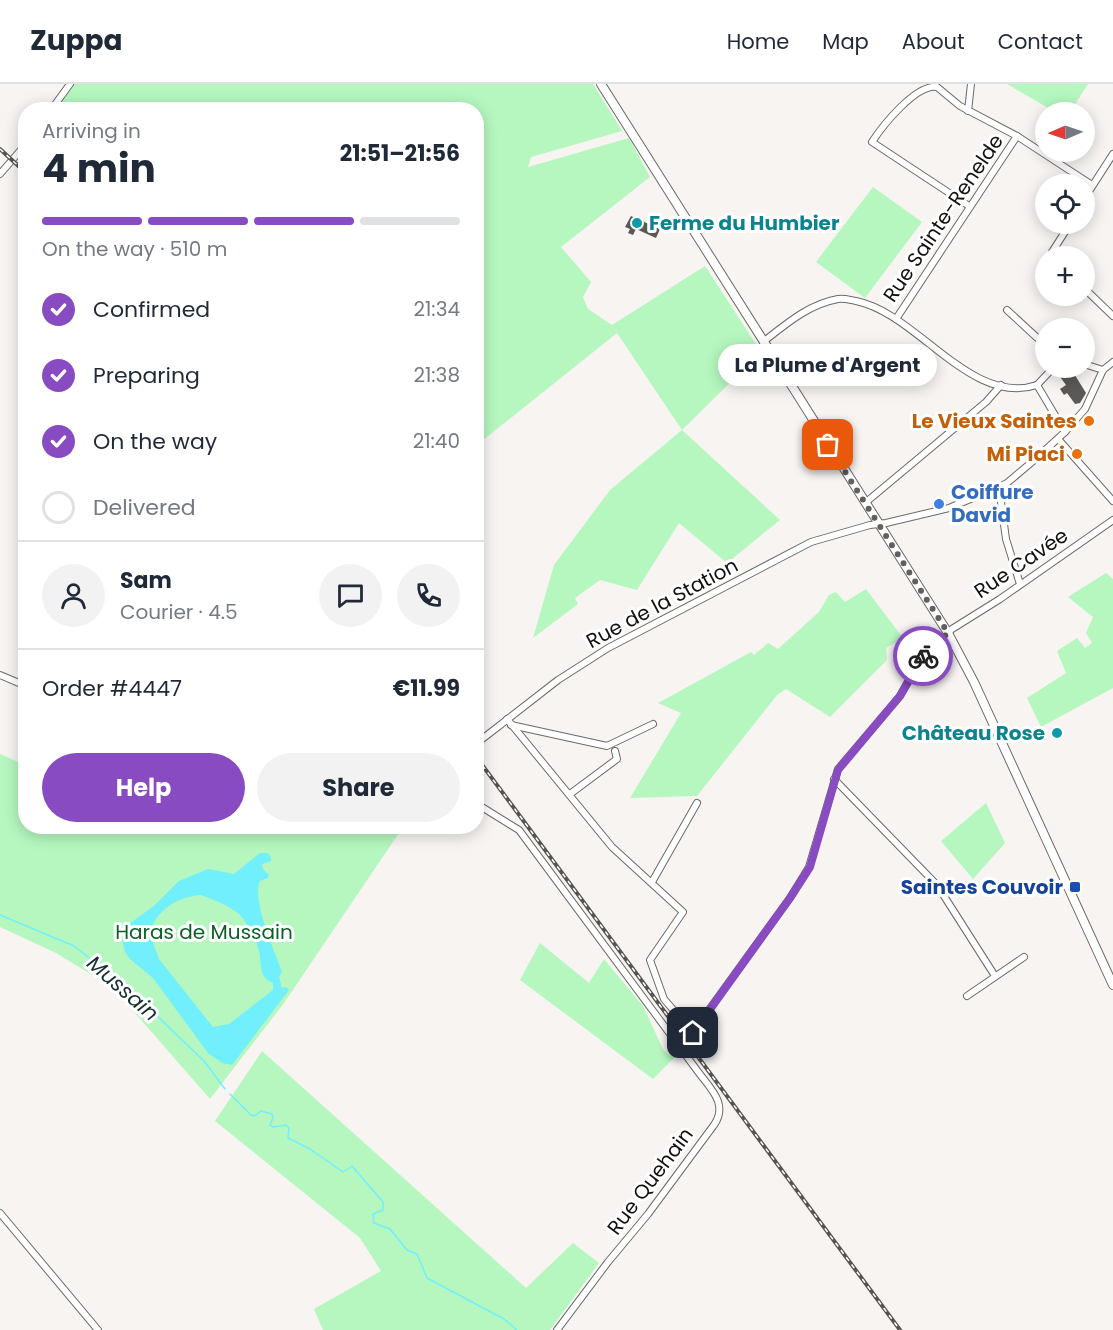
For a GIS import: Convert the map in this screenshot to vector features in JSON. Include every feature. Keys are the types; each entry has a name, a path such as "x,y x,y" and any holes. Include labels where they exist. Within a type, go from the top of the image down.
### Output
{"main road":[{"path":"601,84 948,633 974,682 1113,985"}],"street":[{"path":"57,102 70,84"},
{"path":"968,111 971,84"},
{"path":"969,206 872,142 886,121 923,89 930,86 937,87 960,106 1017,136 1075,174"},
{"name":"Rue Sainte-Renelde","path":"896,319 1017,136"},
{"path":"0,174 18,153"},
{"path":"1095,181 1113,154"},
{"path":"764,342 794,317 838,299 878,308 978,378 1024,389 1036,385 1043,378"},
{"path":"1095,299 1113,316"},
{"path":"1007,310 1035,336"},
{"path":"1095,368 1102,370 1113,362"},
{"name":"Rue de la Station","path":"484,738 608,648 811,542 859,527 879,525 949,508 1007,483 1058,439 1085,409 1102,370"},
{"path":"865,503 986,402 1001,385"},
{"path":"1036,385 1065,432"},
{"path":"1058,439 1113,501"},
{"path":"999,487 1006,539 1020,584"},
{"name":"Rue Cavée","path":"948,633 1113,520"},
{"path":"509,722 612,847 683,912 650,960 664,999 692,1034 810,867 834,779 843,762 900,696 923,655 948,633"},
{"path":"0,675 18,683"},
{"path":"509,722 607,746 653,724"},
{"path":"570,794 617,759 615,751"},
{"path":"834,779 937,885 995,976"},
{"path":"652,882 697,803"},
{"name":"Rue Quehain","path":"484,808 519,830 681,1048 717,1098 720,1106 719,1118 648,1214 608,1262 557,1330"},
{"path":"967,996 1024,957"},
{"path":"0,1213 98,1330"}],"green space":[{"path":"72,84 593,84 622,131 531,157 528,167 629,138 650,177 561,247 591,282 583,297 588,309 612,325 705,266 761,352 682,430 617,333 484,439 484,102 59,102"},
{"path":"1007,84 1088,84 1076,102 1038,102"},
{"path":"873,187 922,222 865,298 816,262"},
{"path":"682,430 780,520 727,563 679,523 637,590 600,580 575,598 578,604 533,638 554,565 610,490"},
{"path":"1106,573 1113,579 1113,688 1041,727 1027,698 1066,673 1057,651 1077,638 1085,648 1092,643 1086,633 1093,617 1068,597"},
{"path":"866,589 903,638 886,648 887,660 830,717 786,689 777,695 697,796 630,798 681,713 658,703 751,652 754,655 768,643 778,649 819,612 829,595 836,592 845,602"},
{"name":"Haras de Mussain","path":"0,754 18,762 18,834 398,834 284,1003 210,1099 121,997 102,981 56,953 0,927"},
{"path":"986,803 1005,843 973,879 941,841"},
{"path":"540,943 589,983 604,959 643,1006 663,1049 669,1055 679,1053 653,1079 520,980"},
{"path":"262,1051 526,1288 573,1243 599,1263 550,1330 323,1330 314,1309 381,1271 360,1238 215,1121"}],"water":[{"path":"260,853 268,853 271,858 271,861 262,864 263,869 269,875 268,878 260,881 259,900 265,926 282,972 279,977 282,988 286,987 289,990 232,1065 222,1063 208,1053 153,978 130,959 125,952 122,939 129,924 154,906 179,881 208,869 234,874","holes":["201,895 221,903 242,917 256,942 263,974 273,983 273,990 229,1024 213,1027 159,959 149,932 158,917 169,906 184,898"]}],"building":[{"name":"Ferme du Humbier","path":"631,216 660,229 656,238 636,229 633,235 628,233 630,229 625,227"},
{"path":"1061,378 1077,378 1086,393 1080,403 1075,404 1067,393 1064,395 1060,389 1066,385"}],"waterway":[{"name":"Mussain","path":"0,915 74,946 129,989 204,1061 225,1089"},
{"name":"Mussain","path":"230,1094 251,1115 254,1116 261,1111 272,1114 270,1125 273,1127 286,1125 289,1128 288,1138 310,1149 343,1172 352,1166 383,1202 383,1210 373,1214 374,1223 390,1229 407,1250 417,1254 427,1278 504,1319 517,1330"}],"railway":[{"path":"0,149 18,166"},
{"path":"484,767 900,1330"}],"way so far":[{"path":"828,445 948,633 923,656"}],"place":[{"name":"Ferme du Humbier","path":"637,223"},
{"name":"Le Vieux Saintes","path":"1089,421"},
{"name":"La Plume d'Argent","path":"828,445"},
{"name":"Mi Piaci","path":"1077,454"},
{"name":"Coiffure David","path":"939,504"},
{"name":"Château Rose","path":"1057,733"},
{"name":"Saintes Couvoir","path":"1075,887"}],"route":[{"path":"693,1033 810,867 838,770 900,696 923,656"}]}
